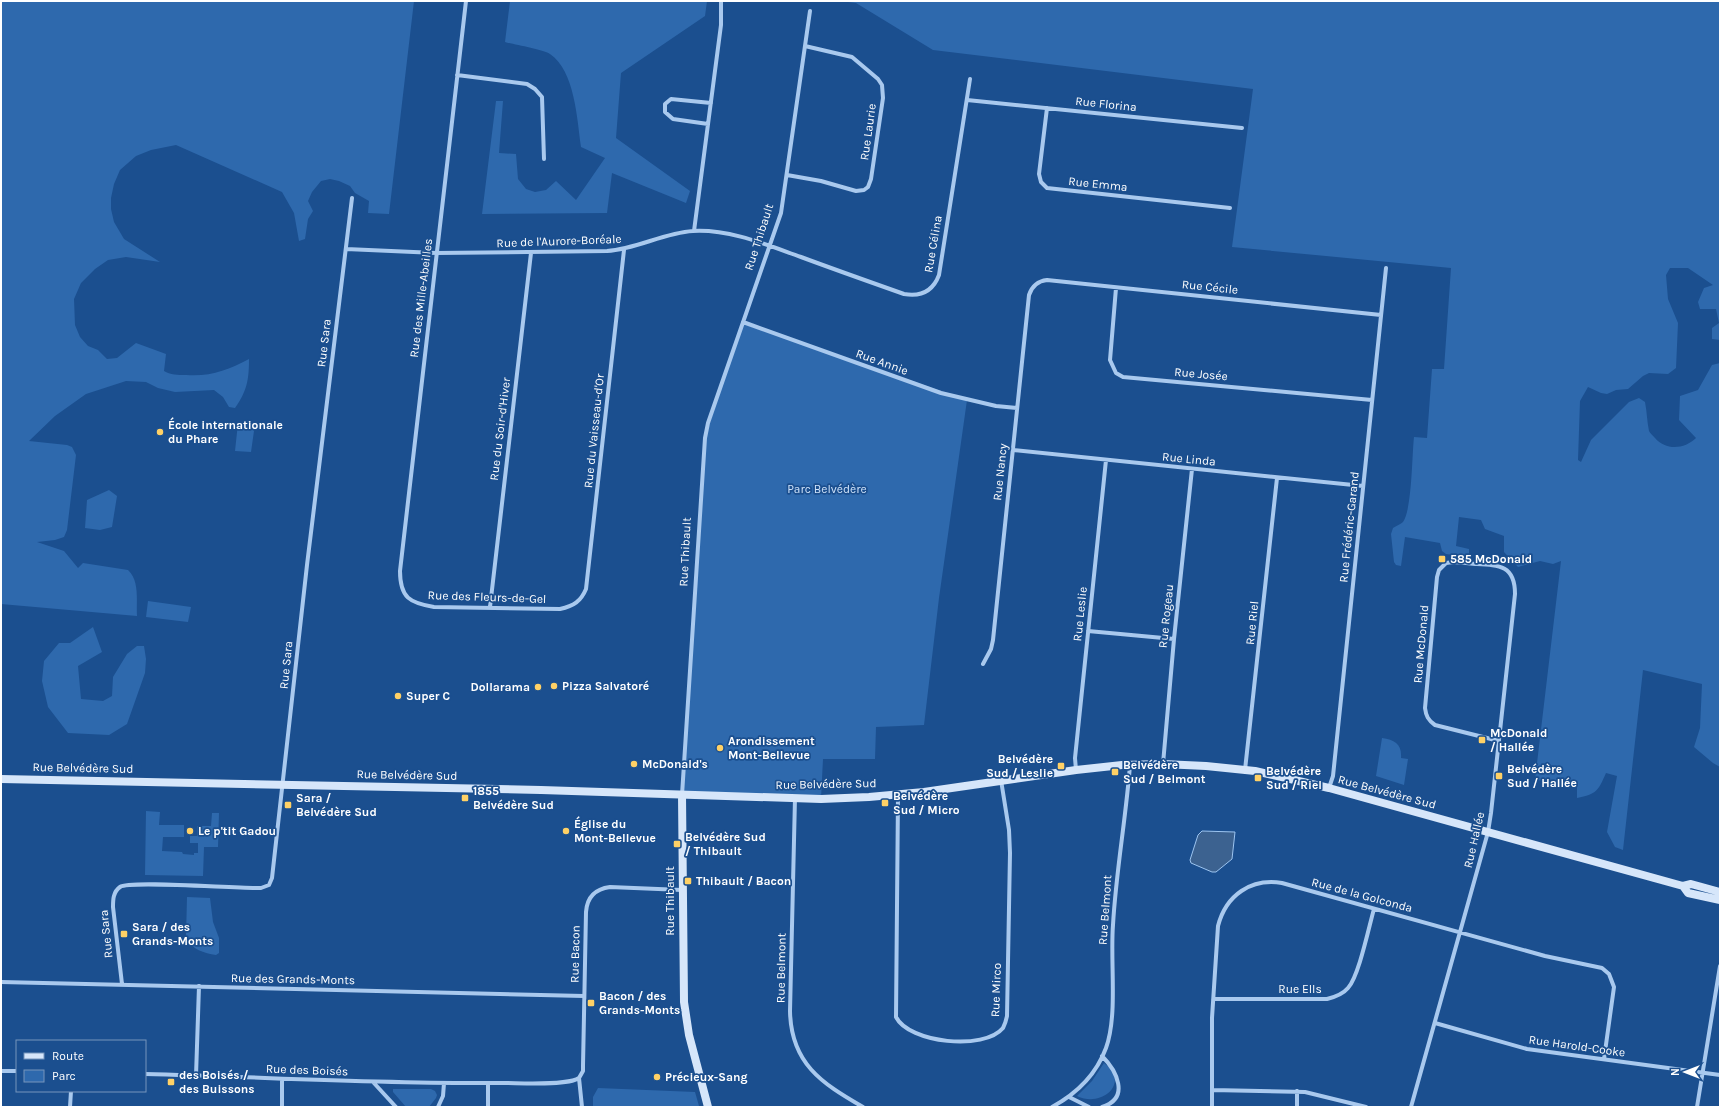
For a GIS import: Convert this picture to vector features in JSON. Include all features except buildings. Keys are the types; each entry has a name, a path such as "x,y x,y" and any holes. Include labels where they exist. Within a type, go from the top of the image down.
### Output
{"street":[{"name":"Rue des Mille-Abeilles","path":"406,596 402,590 400,571 466,1"},
{"path":"694,231 721,25 721,1"},
{"name":"Rue Thibault","path":"708,1107 689,1035 684,1002 682,890 682,795 704,445 708,422 781,213 788,175 810,11"},
{"name":"Rue Laurie","path":"788,175 821,181 856,191 864,190 868,187 871,179 881,121 883,90 878,79 852,57 805,46"},
{"path":"457,75 527,84 535,89 542,97 544,159"},
{"name":"Rue Célina","path":"769,246 904,294 913,296 927,292 936,282 940,270 970,79"},
{"path":"708,124 673,119 665,112 665,104 671,99 711,103"},
{"name":"Rue Florina","path":"967,100 1242,128"},
{"name":"Rue Emma","path":"1046,108 1039,174 1041,182 1047,188 1230,208"},
{"name":"Rue Sara","path":"122,984 113,907 113,897 119,888 131,884 254,889 266,887 272,878 307,565 352,198"},
{"name":"Rue de l'Aurore-Boréale","path":"346,249 436,253 624,250 668,235 694,231 724,233 769,246"},
{"name":"Rue du Vaisseau-d'Or","path":"570,607 580,601 586,589 624,250"},
{"name":"Rue du Soir-d'Hiver","path":"490,608 531,252"},
{"name":"Rue Frédéric-Garand","path":"1329,788 1333,776 1386,268"},
{"name":"Rue Cécile","path":"1038,283 1047,280 1381,315"},
{"name":"Rue Nancy","path":"983,664 991,649 993,640 1029,295 1033,287 1038,283"},
{"name":"Rue Josée","path":"1116,288 1110,360 1116,373 1123,377 1372,400"},
{"name":"Rue Annie","path":"743,322 941,393 996,406 1017,408"},
{"name":"Rue Linda","path":"1013,450 1363,486"},
{"name":"Rue Leslie","path":"1076,770 1075,758 1106,460"},
{"name":"Rue Rogeau","path":"1163,764 1174,639 1192,469"},
{"name":"Rue Riel","path":"1245,770 1277,478"},
{"name":"Rue McDonald","path":"1498,741 1435,725 1429,722 1426,716 1425,708 1439,570 1443,565 1451,562 1498,566 1509,572"},
{"name":"Rue Hallée","path":"1411,1107 1488,832 1515,594 1515,584 1509,572"},
{"name":"Rue des Fleurs-de-Gel","path":"406,596 414,603 434,607 552,609 570,607"},
{"path":"1088,631 1174,639"},
{"name":"Rue Belvédère Sud","path":"1,780 283,784 843,798 898,794 1076,770 1130,765 1163,764 1245,770 1329,788 1683,886 1691,884 1720,892"},
{"name":"Rue Belmont","path":"1052,1107 1069,1097 1086,1081 1102,1056 1108,1041 1112,1017 1112,932 1114,901 1130,765"},
{"name":"Rue Mirco","path":"898,794 896,1017 902,1026 921,1035 944,1041 973,1040 988,1037 1000,1031 1005,1024 1007,1016 1010,853 1001,780"},
{"name":"Rue Belmont","path":"795,798 790,1011 792,1031 798,1051 815,1075 863,1107"},
{"name":"Rue de la Golconda","path":"1212,1107 1213,999 1218,926 1223,911 1232,898 1244,888 1259,883 1275,882 1560,960 1597,967 1606,971 1612,978 1614,987 1604,1059"},
{"name":"Rue Belvédère Sud","path":"1683,886 1688,892 1720,900"},
{"name":"Rue Bacon","path":"582,1107 579,1078 583,1071 586,905 589,898 594,892 602,888 610,887 682,890"},
{"name":"Rue Ells","path":"1213,999 1327,999 1338,996 1348,988 1355,976 1374,909"},
{"path":"1697,1107 1720,966"},
{"name":"Rue des Grands-Monts","path":"1,982 584,996"},
{"path":"196,1076 199,986"},
{"name":"Rue Harold-Cooke","path":"1435,1023 1527,1049 1720,1075"},
{"path":"1102,1056 1111,1065 1116,1073 1119,1087 1113,1101 1102,1107"},
{"path":"1,1070 16,1071"},
{"name":"Rue des Boisés","path":"146,1074 444,1083 572,1081 579,1078"},
{"path":"282,1079 282,1107"},
{"path":"373,1082 396,1107"},
{"path":"438,1107 443,1096 444,1083"},
{"path":"488,1083 488,1107"},
{"path":"1212,1090 1297,1091 1321,1095 1366,1107"},
{"path":"1297,1091 1297,1107"},
{"path":"70,1107 71,1092"},
{"path":"1069,1097 1089,1107"}],"green space":[{"path":"1,1 414,1 389,214 368,213 369,201 355,193 350,186 330,179 321,181 312,192 308,201 313,211 308,219 305,239 299,241 294,213 282,192 176,145 151,150 136,156 120,170 114,184 111,198 111,209 114,222 124,239 160,262 126,257 108,260 95,269 81,283 74,299 75,325 80,337 88,346 98,350 107,359 117,358 136,343 166,354 164,371 174,374 211,374 249,359 245,391 235,408 229,407 223,397 214,390 175,392 158,388 146,382 126,381 86,394 55,416 29,441 67,445 72,447 76,455 67,530 64,537 55,540 37,542 64,551 78,568 83,563 128,570 136,585 137,616 1,604"},
{"path":"510,1 707,1 705,16 621,73 616,138 690,191 686,203 612,173 607,213 482,214 496,101 503,101 499,153 516,154 518,179 526,189 535,192 546,190 556,181 576,200 605,158 581,147 576,110 570,84 565,72 558,62 546,52 505,42"},
{"path":"840,1 1720,1 1720,340 1712,339 1712,328 1719,323 1716,309 1700,309 1698,302 1704,288 1713,285 1688,268 1670,268 1666,275 1668,299 1678,323 1676,368 1668,374 1649,373 1643,376 1628,389 1616,390 1607,394 1588,387 1580,401 1578,460 1581,462 1591,440 1629,402 1639,398 1645,402 1649,431 1659,442 1670,447 1676,447 1692,442 1696,438 1679,420 1680,396 1698,390 1712,365 1720,363 1720,767 1694,747 1700,728 1702,684 1643,670 1623,850 1615,847 1607,832 1617,776 1606,773 1596,791 1589,795 1577,798 1577,783 1535,780 1561,561 1553,564 1540,561 1518,567 1504,552 1504,536 1485,529 1481,520 1459,517 1456,546 1469,549 1469,557 1446,554 1442,551 1440,543 1405,537 1401,566 1396,565 1394,562 1391,534 1393,528 1403,522 1406,516 1410,494 1414,437 1427,438 1432,369 1444,369 1451,268 1232,247 1253,89 933,50 856,3"},
{"name":"Parc Belvédère","path":"743,322 967,400 939,598 924,725 876,727 875,759 823,759 821,799 682,795 705,438"},
{"path":"238,423 255,424 251,452 235,451"},
{"path":"109,490 117,496 112,527 100,530 85,528 87,500"},
{"path":"148,601 191,607 188,622 146,617"},
{"path":"93,627 102,652 78,666 81,699 103,701 112,696 113,677 127,654 137,646 144,646 146,659 145,673 127,724 109,735 68,733 48,707 42,681 44,661 59,643 70,643"},
{"path":"1382,738 1391,740 1397,744 1400,749 1401,758 1408,759 1404,785 1376,776"},
{"path":"146,811 160,812 159,825 184,825 184,837 163,837 162,851 182,852 183,854 194,855 194,853 198,853 198,843 190,843 190,836 197,836 197,826 211,826 212,813 219,813 218,847 204,847 203,876 145,875"},
{"path":"187,897 210,898 213,922 219,938 219,953 216,955 203,952 195,948 186,937"},
{"path":"1104,1063 1112,1071 1115,1078 1114,1085 1110,1092 1096,1099 1086,1099 1077,1096 1092,1081"},
{"path":"598,1088 695,1092 699,1106 593,1107 593,1097"},
{"path":"393,1089 431,1089 435,1091 437,1095 429,1107 406,1107 393,1092"}],"shaded area":[{"path":"1202,831 1235,832 1232,859 1216,872 1212,872 1191,863 1190,860 1198,835"}],"place":[{"name":"École internationale du Phare","path":"160,432"},
{"name":"585 McDonald","path":"1442,559"},
{"name":"Pizza Salvatoré","path":"554,686"},
{"name":"Dollarama","path":"538,687"},
{"name":"Super C","path":"398,696"},
{"name":"McDonald / Hallée","path":"1482,740"},
{"name":"Arondissement Mont-Bellevue","path":"720,748"},
{"name":"McDonald's","path":"634,764"},
{"name":"Belvédère Sud / Leslie","path":"1061,766"},
{"name":"Belvédère Sud / Belmont","path":"1115,772"},
{"name":"Belvédère Sud / Hallée","path":"1499,776"},
{"name":"Belvédère Sud / Riel","path":"1258,778"},
{"name":"1855 Belvédère Sud","path":"465,798"},
{"name":"Belvédère Sud / Micro","path":"885,803"},
{"name":"Sara / Belvédère Sud","path":"288,805"},
{"name":"Le p'tit Gadou","path":"190,831"},
{"name":"Église du Mont-Bellevue","path":"566,831"},
{"name":"Belvédère Sud / Thibault","path":"677,844"},
{"name":"Thibault / Bacon","path":"688,881"},
{"name":"Sara / des Grands-Monts","path":"124,934"},
{"name":"Bacon / des Grands-Monts","path":"591,1003"},
{"name":"Précieux-Sang","path":"657,1077"},
{"name":"des Boisés / des Buissons","path":"171,1082"}]}
